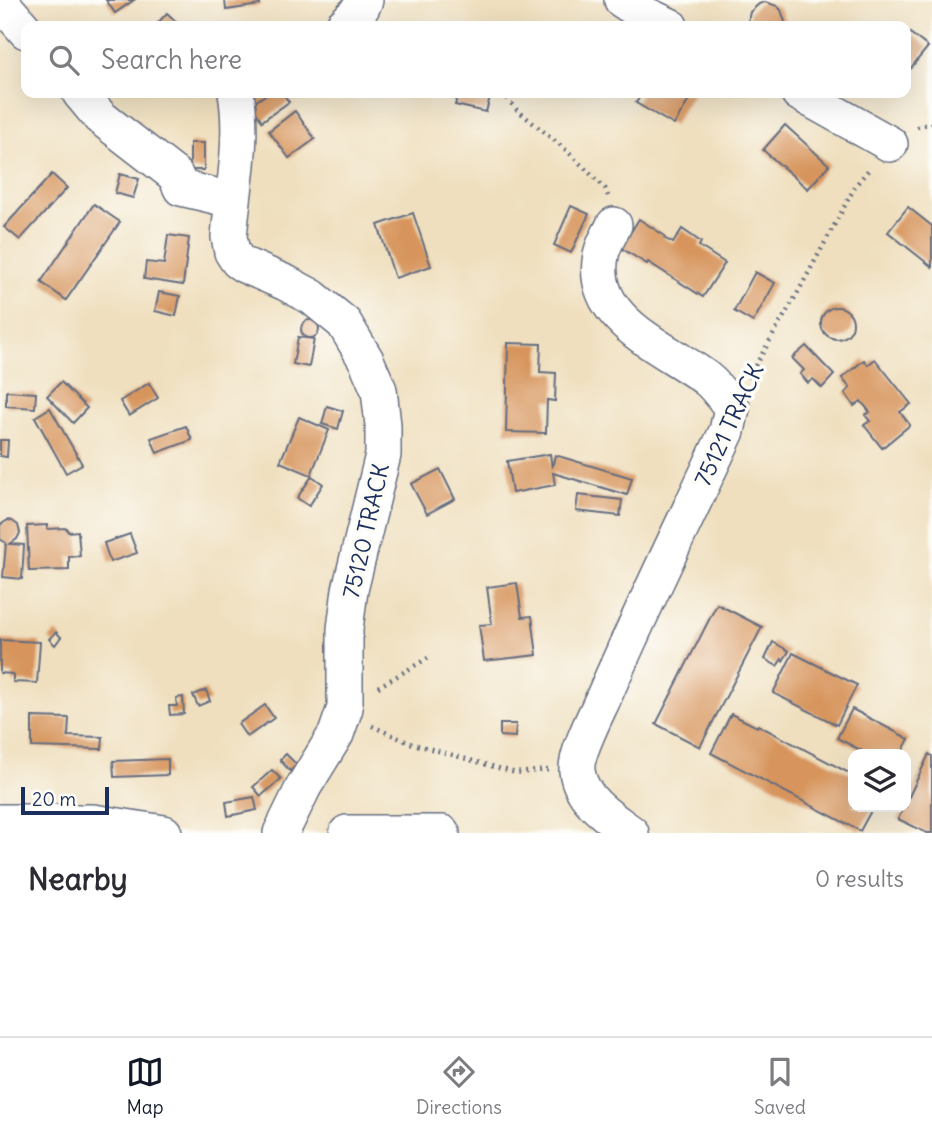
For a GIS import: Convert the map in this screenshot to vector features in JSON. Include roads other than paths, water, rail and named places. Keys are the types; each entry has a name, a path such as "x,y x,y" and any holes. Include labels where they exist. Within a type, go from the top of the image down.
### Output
{"street":[{"path":"348,21 365,0"},
{"path":"0,1 21,25"},
{"path":"83,98 100,117 175,176 181,188 232,200"},
{"name":"75120 TRACK","path":"237,98 239,141 229,237 232,252 244,265 312,297 344,323 366,360 379,390 383,425 383,455 350,590 345,629 349,710 304,786 281,833"},
{"path":"808,98 890,144"},
{"name":"75121 TRACK","path":"614,225 601,253 600,275 604,291 618,315 631,329 709,380 732,408 727,431 624,649 576,766 579,782 587,795 603,814 631,833"},
{"path":"0,822 93,822 164,833"},
{"path":"347,833 442,833"}]}
